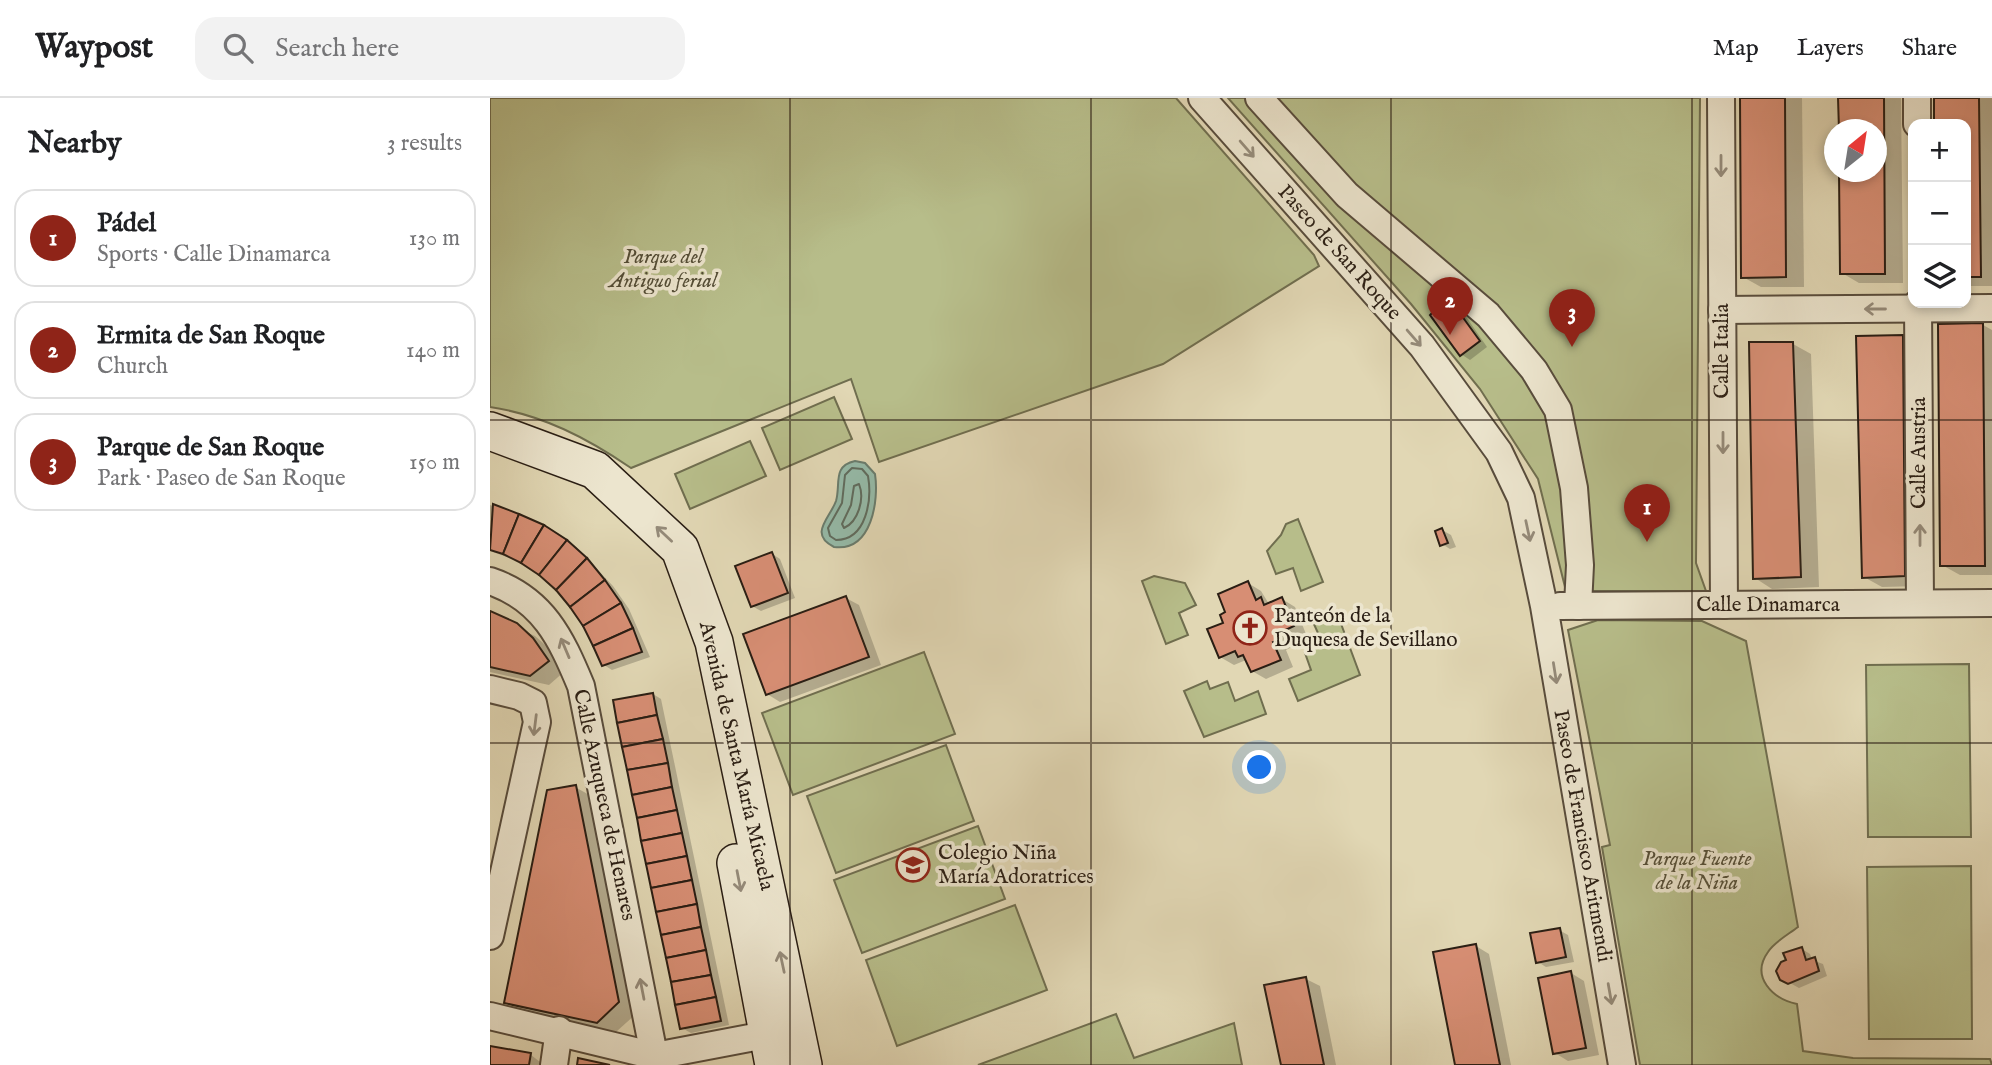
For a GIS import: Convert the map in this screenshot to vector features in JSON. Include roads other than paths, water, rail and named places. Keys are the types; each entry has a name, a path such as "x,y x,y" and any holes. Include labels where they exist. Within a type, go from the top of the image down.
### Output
{"street":[{"name":"Paseo de San Roque","path":"1202,98 1422,346 1499,452 1521,498 1544,606"},
{"path":"1259,98 1347,195 1488,315 1534,370 1558,410 1574,488 1580,565 1578,606"},
{"name":"Calle Italia","path":"1721,98 1724,605"},
{"path":"1917,98 1917,119"},
{"path":"1722,310 1908,306"},
{"path":"1971,307 1992,308"},
{"name":"Calle Austria","path":"1918,308 1920,603"},
{"name":"Avenida de Santa María Micaela","path":"490,431 595,470 680,549 714,642 780,1043"},
{"name":"Avenida de Santa María Micaela","path":"490,454 579,490 660,565 695,653 780,1043 803,1065"},
{"name":"Calle Azuqueca de Henares","path":"490,581 529,601 560,636 581,686 656,1060"},
{"name":"Calle Dinamarca","path":"1544,606 1992,603"},
{"name":"Paseo de Francisco Aritmendi","path":"1544,606 1622,1065"},
{"path":"490,689 519,696 533,703 536,711 496,875 490,936"},
{"path":"490,1016 559,1030 656,1060 780,1043"},
{"path":"554,1065 559,1030"}],"water":[{"path":"848,463 865,463 875,474 874,510 865,533 857,541 847,546 834,547 822,537 823,526 836,501 840,471"}],"place":[{"name":"Ermita de San Roque","path":"1450,335"},
{"name":"Parque de San Roque","path":"1572,347"},
{"name":"Pádel","path":"1647,542"},
{"name":"Panteón de la Duquesa de Sevillano","path":"1250,628"},
{"name":"Colegio Niña María Adoratrices","path":"913,865"}],"park label":[{"name":"Parque del Antiguo ferial","path":"663,269"},
{"name":"Parque Fuente de la Niña","path":"1697,871"}]}
